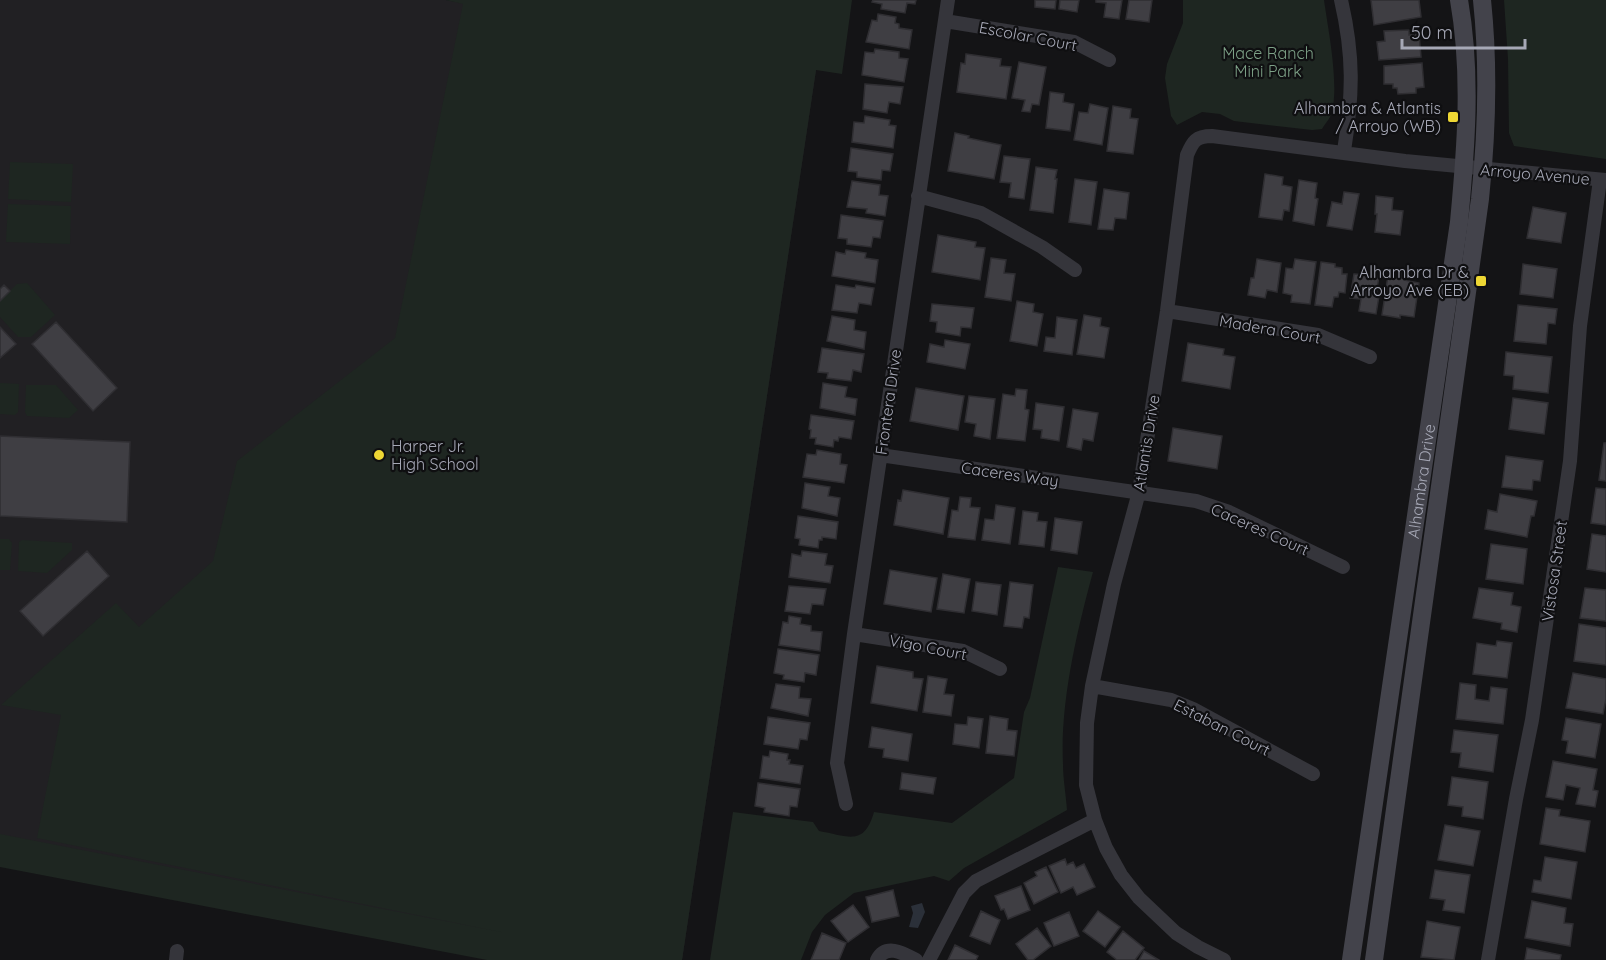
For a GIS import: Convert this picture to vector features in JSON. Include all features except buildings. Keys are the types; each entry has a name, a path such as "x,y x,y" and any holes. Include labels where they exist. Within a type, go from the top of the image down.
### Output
{"main road":[{"name":"Alhambra Drive","path":"1351,960 1457,234 1464,167 1467,74 1459,0"},
{"name":"Alhambra Drive","path":"1374,960 1483,168 1486,45 1482,0"}],"street":[{"name":"Frontera Drive","path":"846,804 837,763 948,0"},
{"path":"1341,0 1347,24 1352,71 1350,113 1344,152"},
{"name":"Escolar Court","path":"945,21 1074,42 1109,60"},
{"name":"Atlantis Drive","path":"1224,960 1176,933 1139,898 1121,875 1106,848 1095,820 1086,785 1087,723 1092,686 1114,584 1139,492 1167,312 1187,155 1192,141 1201,136 1212,136 1464,167"},
{"name":"Arroyo Avenue","path":"1464,167 1603,180"},
{"name":"Vistosa Street","path":"1488,960 1532,720 1569,473 1580,326 1603,180"},
{"path":"918,196 981,213 1042,247 1075,270"},
{"name":"Madera Court","path":"1167,312 1318,335 1371,357"},
{"name":"Caceres Way","path":"880,455 1139,492"},
{"name":"Caceres Court","path":"1139,492 1196,501 1229,512 1343,567"},
{"name":"Vigo Court","path":"854,634 963,651 1000,669"},
{"name":"Estaban Court","path":"1092,686 1171,700 1193,709 1313,774"},
{"path":"929,960 964,893 976,881 1095,820"},
{"path":"877,960 882,953 888,950 897,950 916,960"}],"shaded area":[{"name":"Harper Jr. High School","path":"0,0 446,0 816,70 682,960 638,960 0,840"},
{"path":"922,903 925,912 918,928 909,927 913,913 911,906"}],"green space":[{"name":"Harper Jr. High School","path":"446,0 852,0 842,74 816,70 682,960 487,960 0,867 0,834 506,933 37,838 61,715 1,705 116,603 139,627 213,561 237,461 395,338 463,4"},
{"name":"Mace Ranch Mini Park","path":"1183,0 1324,0 1333,60 1334,92 1330,117 1322,129 1312,130 1234,121 1220,114 1202,112 1177,125 1171,116 1165,78 1167,64 1183,23"},
{"path":"1504,0 1606,0 1606,159 1514,146 1509,133"},
{"path":"10,162 73,164 71,202 8,199"},
{"path":"8,204 71,206 70,244 6,242"},
{"path":"27,283 55,315 31,337 18,337 0,317 0,301 17,284"},
{"path":"0,383 19,384 18,412 15,415 0,414"},
{"path":"26,385 56,385 78,410 69,418 27,416 25,412"},
{"path":"0,539 9,539 12,543 10,570 0,570"},
{"path":"22,540 72,543 72,550 47,573 18,571 19,542"},
{"path":"1058,567 1093,572 1076,642 1064,716 1063,770 1067,810 964,868 949,881 934,876 854,893 825,915 812,932 801,960 710,960 733,812 813,822 819,831 854,836 860,835 865,830 874,812 952,823 1014,778 1024,712 1030,698"}],"place":[{"name":"Alhambra & Atlantis / Arroyo (WB)","path":"1453,117"},
{"name":"Alhambra Dr & Arroyo Ave (EB)","path":"1481,281"},
{"name":"Harper Jr. High School","path":"379,455"}]}
